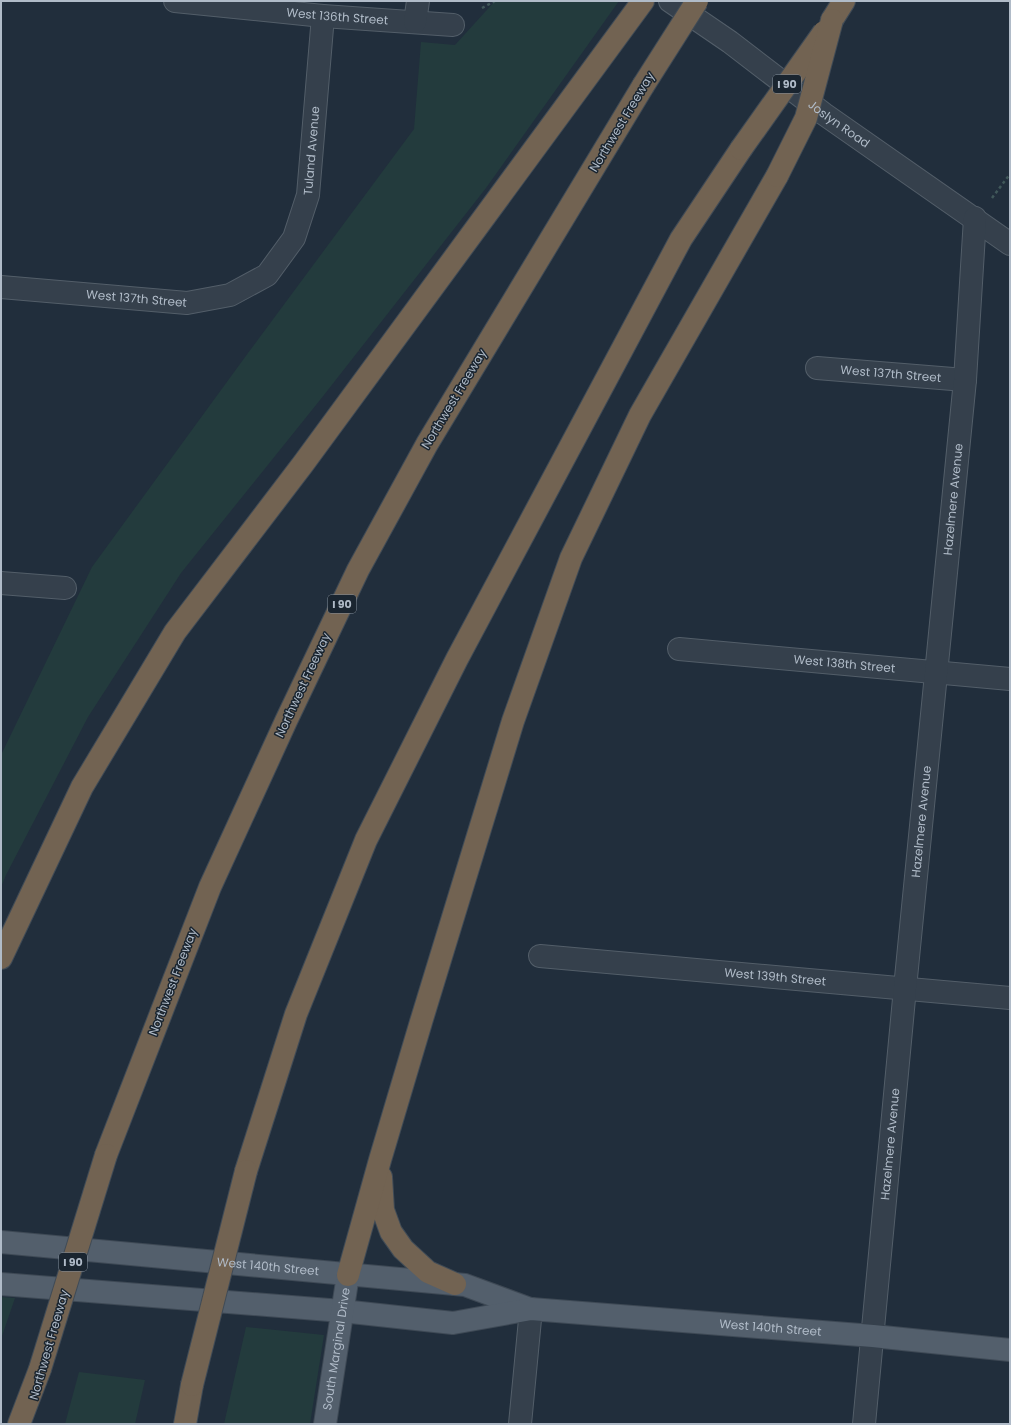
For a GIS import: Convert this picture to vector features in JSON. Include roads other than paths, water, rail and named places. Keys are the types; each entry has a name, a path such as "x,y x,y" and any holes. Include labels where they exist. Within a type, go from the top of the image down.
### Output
{"highway":[{"path":"1,958 82,787 175,632 307,458 644,1"},
{"name":"Northwest Freeway","path":"27,1424 40,1369 106,1155 210,887 286,721 358,570 427,444 696,1"},
{"name":"I 90","path":"185,1424 192,1385 246,1171 296,1014 366,840 457,659 677,246 741,149 844,1"},
{"path":"348,1275 420,1022 513,721 572,558 640,415 777,176 806,118 832,20"},
{"path":"380,1160 383,1210 391,1232 403,1249 428,1272 455,1284"},
{"path":"19,1424 40,1369"}],"main road":[{"name":"West 140th Street","path":"1,1242 465,1285 531,1309"},
{"name":"South Marginal Drive","path":"325,1424 348,1275"},
{"name":"West 140th Street","path":"1,1284 342,1311 453,1323 531,1309 872,1336 1010,1350"}],"street":[{"name":"West 136th Street","path":"175,1 323,16 453,25"},
{"path":"415,22 418,1"},
{"name":"Joslyn Road","path":"670,1 730,42 824,114 975,218 1010,244"},
{"name":"Tuland Avenue","path":"267,275 294,238 308,195 323,16"},
{"name":"Hazelmere Avenue","path":"864,1424 965,380 975,218"},
{"name":"West 137th Street","path":"1,287 187,303 230,295 267,275"},
{"name":"West 137th Street","path":"817,368 965,380"},
{"path":"1,583 65,588"},
{"name":"West 138th Street","path":"679,649 936,671 1010,679"},
{"name":"West 139th Street","path":"540,956 1010,998"},
{"path":"520,1424 531,1309"}]}
